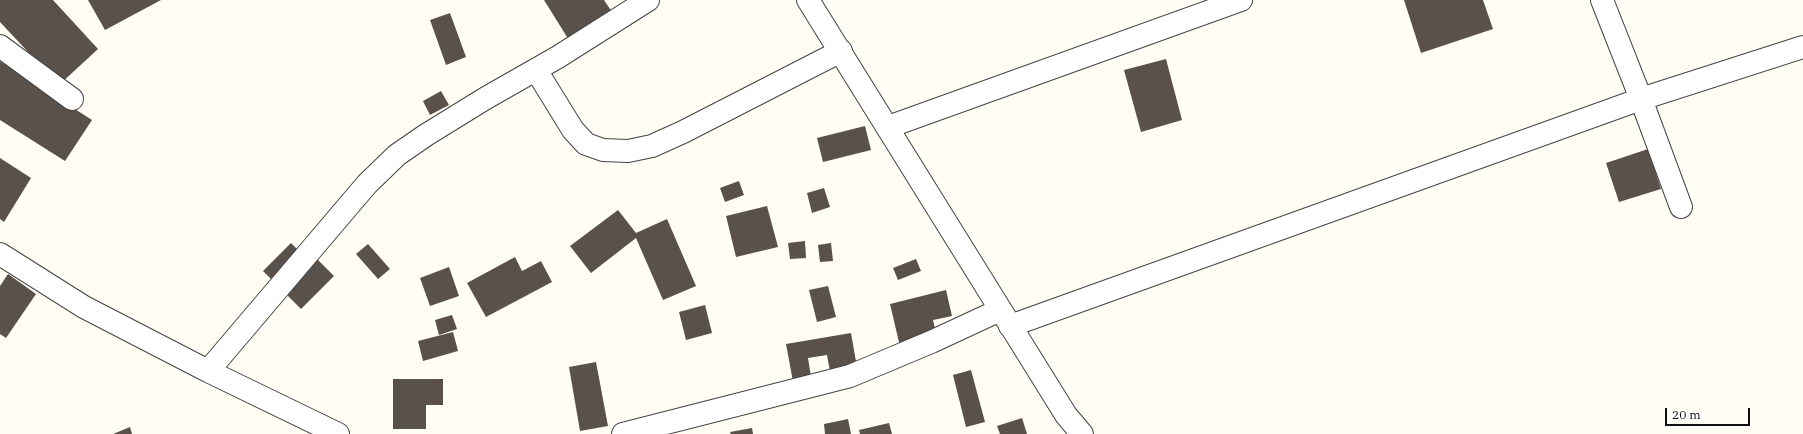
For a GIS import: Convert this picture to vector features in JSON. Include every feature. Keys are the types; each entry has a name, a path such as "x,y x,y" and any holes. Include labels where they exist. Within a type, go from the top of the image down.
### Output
{"street":[{"path":"208,370 367,184 397,155 473,106 536,70 648,0"},
{"path":"808,0 1066,415 1082,434"},
{"path":"888,127 1241,0"},
{"path":"1602,0 1681,207"},
{"path":"0,46 72,99"},
{"path":"623,434 850,376 931,342 1005,318 1641,99 1803,47"},
{"path":"536,70 574,130 586,144 603,150 628,151 652,146 683,132 841,51"},
{"path":"0,254 84,307 338,434"}],"building":[{"path":"0,0 53,0 98,49 59,85 0,22"},
{"path":"88,0 161,0 105,30"},
{"path":"544,0 604,0 616,18 572,45"},
{"path":"1404,0 1483,0 1493,29 1421,53"},
{"path":"450,13 466,57 446,65 430,20"},
{"path":"1166,59 1182,120 1141,132 1124,70"},
{"path":"0,61 92,120 65,161 0,120"},
{"path":"441,91 449,105 430,115 423,101"},
{"path":"865,126 871,150 823,162 817,138"},
{"path":"1648,149 1661,189 1619,202 1606,163"},
{"path":"0,158 31,178 4,222 0,219"},
{"path":"739,181 744,195 725,202 720,188"},
{"path":"824,188 830,207 812,213 807,193"},
{"path":"767,206 778,247 736,257 726,216"},
{"path":"618,210 636,233 667,219 696,286 663,300 636,238 591,273 570,246"},
{"path":"805,241 806,258 790,259 788,243"},
{"path":"291,243 312,264 317,259 334,276 301,309 263,271"},
{"path":"831,243 833,261 820,262 818,245"},
{"path":"368,244 390,269 378,279 356,254"},
{"path":"515,257 522,271 541,261 552,282 486,317 467,283"},
{"path":"916,259 921,271 898,280 893,268"},
{"path":"449,267 459,296 430,306 420,278"},
{"path":"8,274 36,294 6,338 0,334 0,286"},
{"path":"828,286 836,317 817,322 809,290"},
{"path":"946,290 952,316 933,320 939,346 902,355 890,304"},
{"path":"705,305 712,333 686,340 679,312"},
{"path":"452,315 457,329 439,335 435,320"},
{"path":"453,332 458,351 423,361 418,341"},
{"path":"851,333 858,373 831,377 827,355 808,358 812,383 794,387 786,344"},
{"path":"596,362 608,426 580,431 569,367"},
{"path":"971,370 985,422 966,427 953,375"},
{"path":"393,379 443,379 443,405 426,405 426,429 393,429"},
{"path":"1022,418 1027,434 1000,434 997,426"},
{"path":"848,419 851,434 825,434 824,424"},
{"path":"889,423 892,434 860,434 859,430"},
{"path":"130,427 132,434 113,434"},
{"path":"752,428 753,434 731,434 730,432"}]}
